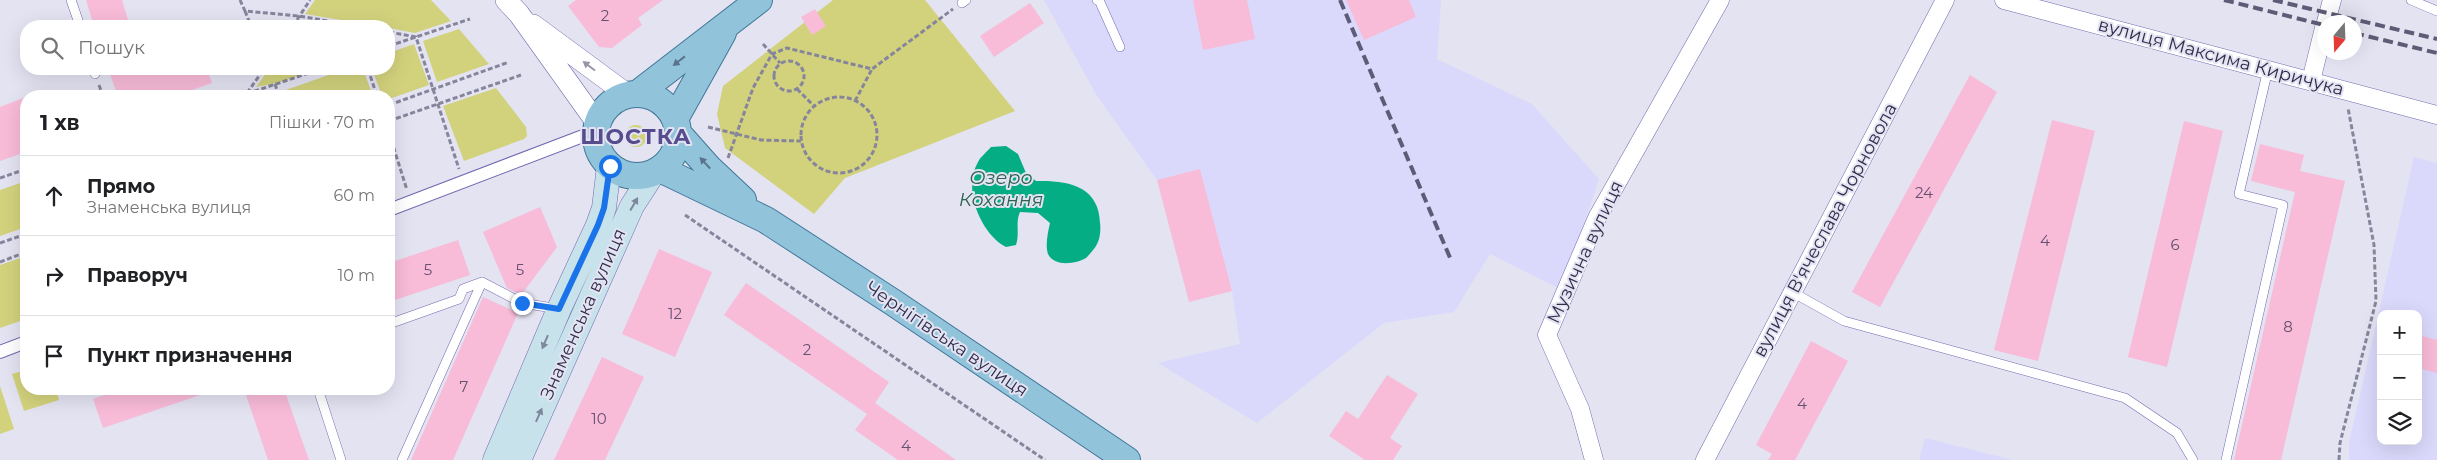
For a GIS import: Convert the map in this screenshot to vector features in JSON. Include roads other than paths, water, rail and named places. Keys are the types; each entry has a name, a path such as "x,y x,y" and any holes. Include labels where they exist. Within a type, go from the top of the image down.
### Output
{"main road":[{"path":"731,20 676,126 674,154 657,171 643,176 631,176 619,172 610,166 598,150 597,127 601,115 612,102 633,94 731,20 759,0"},
{"path":"633,94 660,101 676,126"},
{"name":"Чернігівська вулиця","path":"676,126 709,168 766,220"},
{"name":"Знаменська вулиця","path":"495,460 559,309 598,225 604,208 610,166"},
{"name":"Чернігівська вулиця","path":"657,171 766,220 1127,460"},
{"name":"Знаменська вулиця","path":"519,460 625,220 657,171"}],"street":[{"name":"Музична вулиця","path":"1594,460 1580,409 1547,335 1596,218 1720,0"},
{"name":"вулиця В'ячеслава Чорновола","path":"1705,460 1945,0"},
{"name":"вулиця Максима Киричука","path":"2004,0 2437,115"},
{"path":"2328,15 2332,0"},
{"path":"512,7 633,94"},
{"path":"395,208 464,182 597,127 512,7"},
{"path":"2311,80 2317,56"},
{"path":"0,352 20,344"}],"lane":[{"path":"71,0 78,20"},
{"path":"1097,0 1099,0 1120,46"},
{"path":"2411,0 2437,11"},
{"path":"2226,460 2283,205 2239,194 2268,69"},
{"path":"395,322 459,299 464,289 482,282 522,303 559,309"},
{"path":"402,460 482,282"},
{"path":"1792,292 1844,321 2125,398 2177,433 2193,460"},
{"path":"320,395 341,460"}],"water":[{"name":"Озеро Кохання","path":"1006,146 1018,154 1026,173 1036,181 1070,184 1088,193 1094,201 1098,211 1100,235 1096,246 1086,258 1077,262 1060,263 1051,258 1047,247 1050,223 1038,213 1020,212 1016,245 1006,247 989,232 982,222 973,197 974,173 979,160 991,147"}],"railway":[{"path":"1340,0 1451,260"},
{"path":"2224,0 2317,23"},
{"path":"2273,0 2437,39"},
{"path":"2362,35 2437,53"}],"district":[{"name":"ШОСТКА","path":"636,136"}]}
